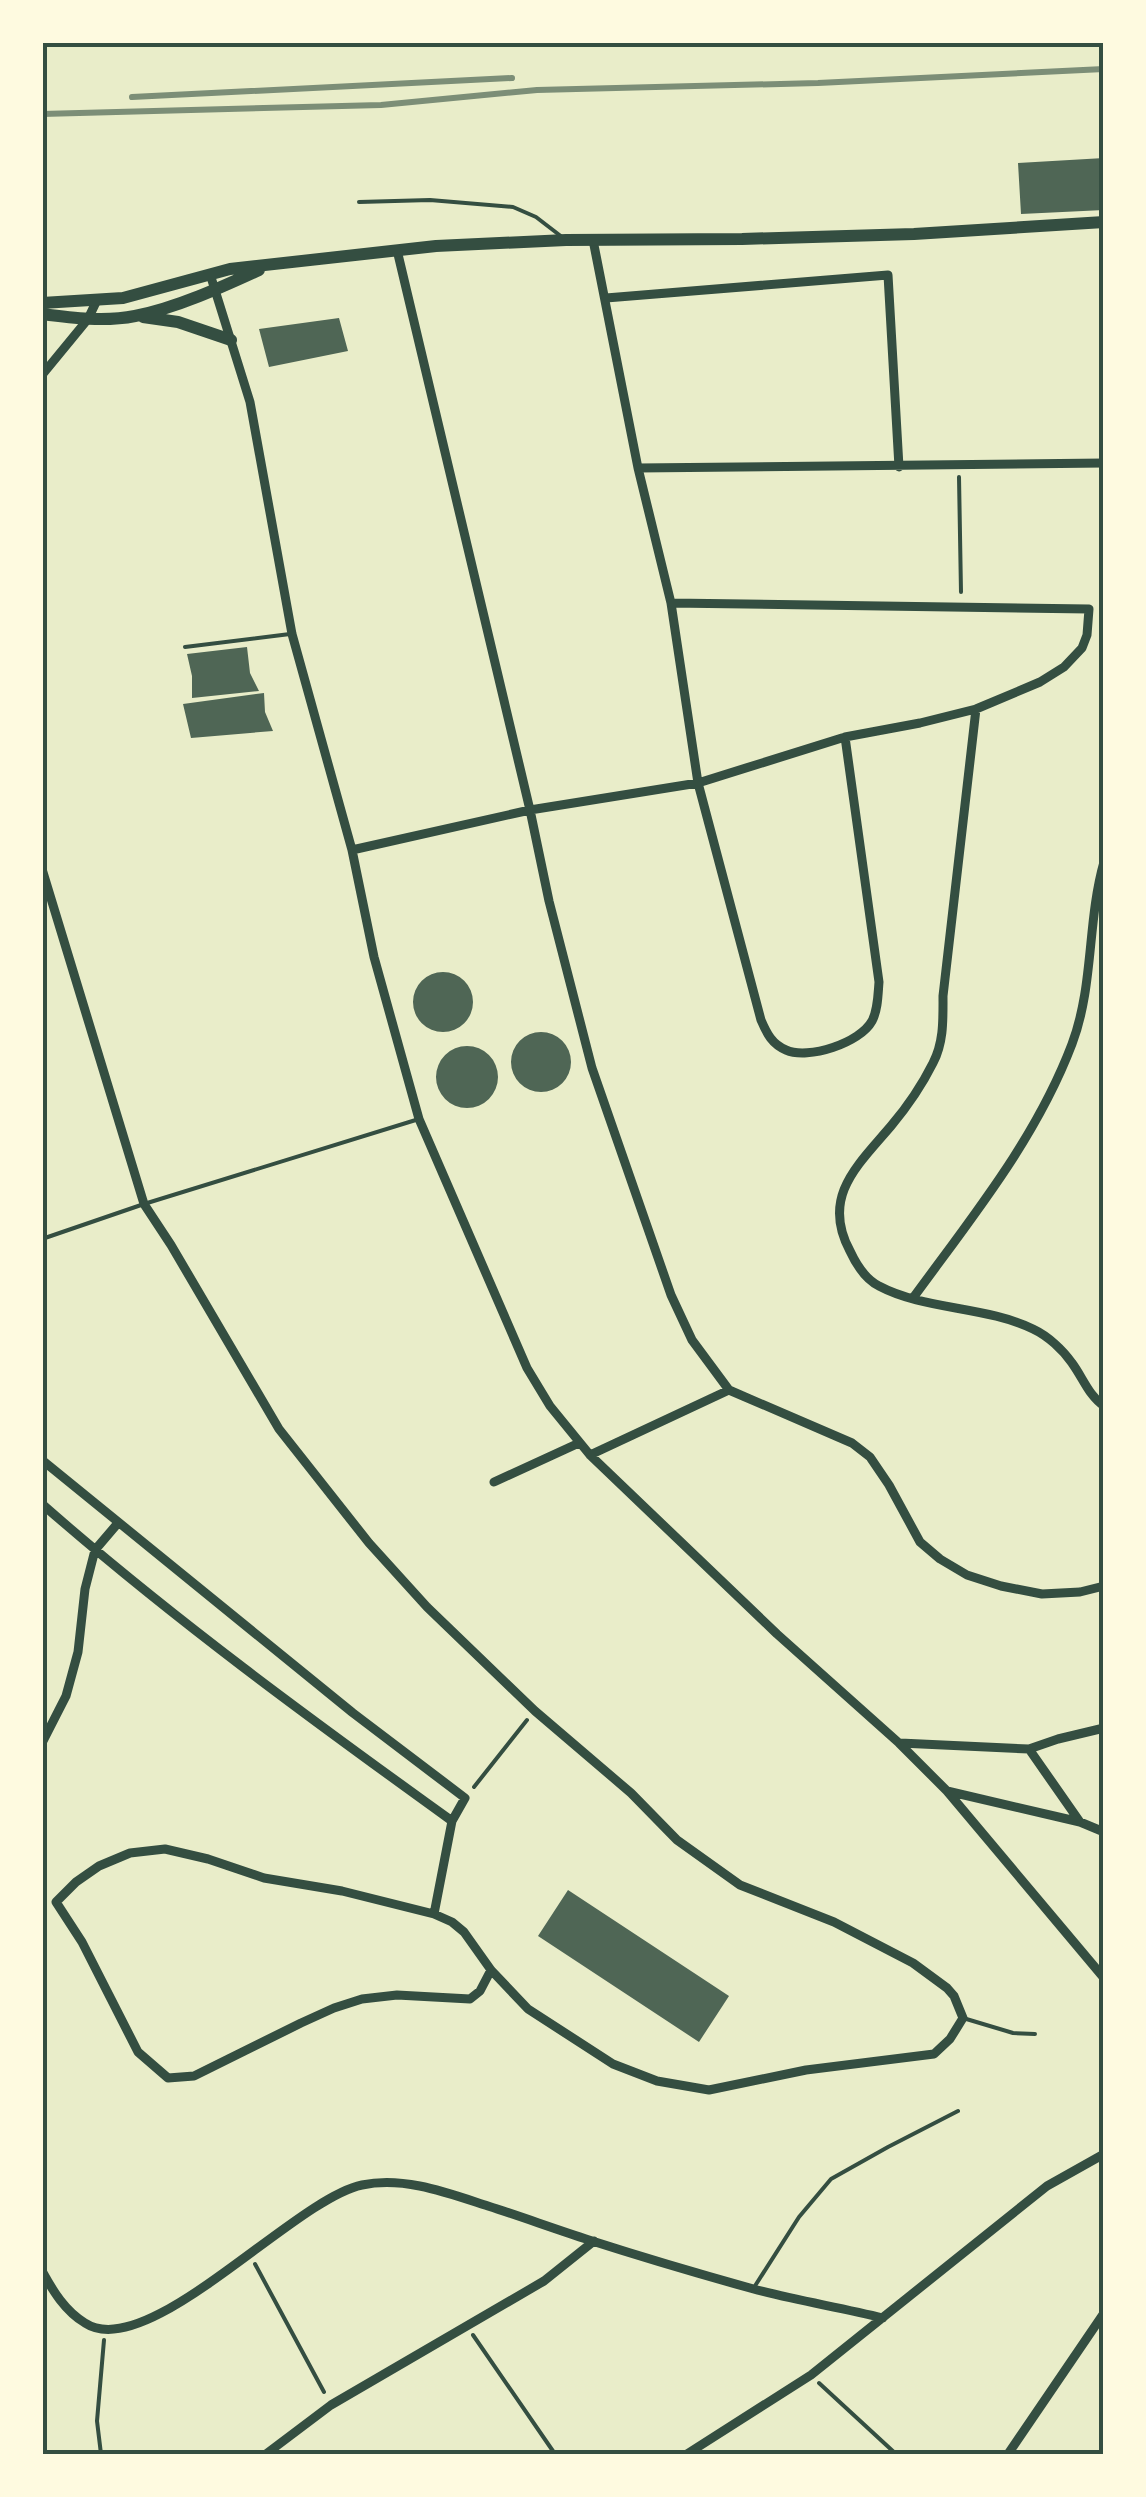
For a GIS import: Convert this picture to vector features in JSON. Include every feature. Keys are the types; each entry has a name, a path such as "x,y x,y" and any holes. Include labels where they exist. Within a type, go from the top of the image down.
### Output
{"main road":[{"path":"42,303 123,298 210,274 436,246 895,234 1104,222"},
{"path":"136,316 214,291 266,266"},
{"path":"42,314 88,320 136,316 178,322 230,340"}],"street":[{"path":"594,240 638,468 670,603 698,783 767,1035 774,1044 790,1052 807,1054 858,1036 871,1024 878,997 845,737"},
{"path":"397,250 592,1068 671,1295 692,1340 730,1390 852,1443 870,1457 920,1542 940,1559 967,1575 1042,1594 1104,1586"},
{"path":"210,274 250,402 292,634 352,850 374,957 419,1118 527,1368 579,1444 947,1791 1104,1978"},
{"path":"606,298 888,276 899,467"},
{"path":"42,374 88,320 96,300"},
{"path":"638,468 1104,463"},
{"path":"352,850 530,810 698,783 845,737 976,709 1040,682 1064,666 1082,648 1089,609 670,603"},
{"path":"976,709 943,996 943,1030 935,1060 916,1092 846,1183 838,1204 839,1226 866,1276 879,1286 1032,1328 1071,1361 1092,1395 1104,1406"},
{"path":"914,1298 1016,1155 1072,1042 1086,986 1093,910 1104,862"},
{"path":"42,869 144,1204 279,1430 309,1470 426,1607 535,1710 631,1793 677,1840 740,1885 834,1922 913,1963 947,1988 963,2018 950,2039 934,2054 806,2070 708,2090 658,2081 613,2064 528,2009 490,1970 464,1932 434,1914 342,1891 264,1878 165,1849 130,1853 98,1866 56,1902 42,1905"},
{"path":"590,1455 730,1390"},
{"path":"494,1482 579,1444"},
{"path":"42,1460 464,1798 452,1820 434,1914"},
{"path":"42,1504 94,1550 316,1723 452,1820"},
{"path":"42,1743 66,1696 78,1652 94,1550 118,1524"},
{"path":"899,1743 1029,1750 1104,1728"},
{"path":"1029,1750 1080,1822"},
{"path":"947,1791 1080,1822 1104,1832"},
{"path":"56,1902 82,1942 138,2052 168,2078 194,2076 334,2008 362,2000 397,1994 470,1999 480,1991 490,1970"},
{"path":"687,2454 811,2374 1046,2186 1104,2154"},
{"path":"42,2271 56,2296 87,2326 112,2330 170,2310 320,2203 348,2188 408,2184 753,2288 883,2318"},
{"path":"266,2454 331,2405 544,2281 594,2242"},
{"path":"1008,2454 1104,2313"}],"lane":[{"path":"359,202 430,200 513,207 536,217 566,240"},
{"path":"186,648 292,634"},
{"path":"42,1239 419,1118"},
{"path":"963,2018 1035,2034"},
{"path":"753,2288 798,2217 831,2180 958,2111"}],"path":[{"path":"959,466 961,607"},
{"path":"464,1798 535,1710"},
{"path":"249,2254 331,2405"},
{"path":"468,2326 556,2454"},
{"path":"101,2454 97,2421 104,2329"},
{"path":"811,2374 896,2454"}],"building":[{"path":"1104,158 1104,210 1021,214 1018,163"},
{"path":"339,318 348,351 269,367 259,329"},
{"path":"247,647 250,673 259,691 192,698 187,654"},
{"path":"264,693 265,712 273,731 191,738 183,704"},
{"path":"443,972 464,981 473,1002 464,1023 443,1032 422,1023 413,1002 422,981"},
{"path":"541,1032 562,1041 571,1062 562,1083 541,1092 520,1083 511,1062 520,1041"},
{"path":"467,1046 489,1055 498,1077 489,1099 467,1108 445,1099 436,1077 445,1055"},
{"path":"568,1890 729,1996 699,2042 538,1936"}],"railway":[{"path":"42,114 381,105 537,90 818,83 1104,69"},
{"path":"132,97 512,78"}]}
